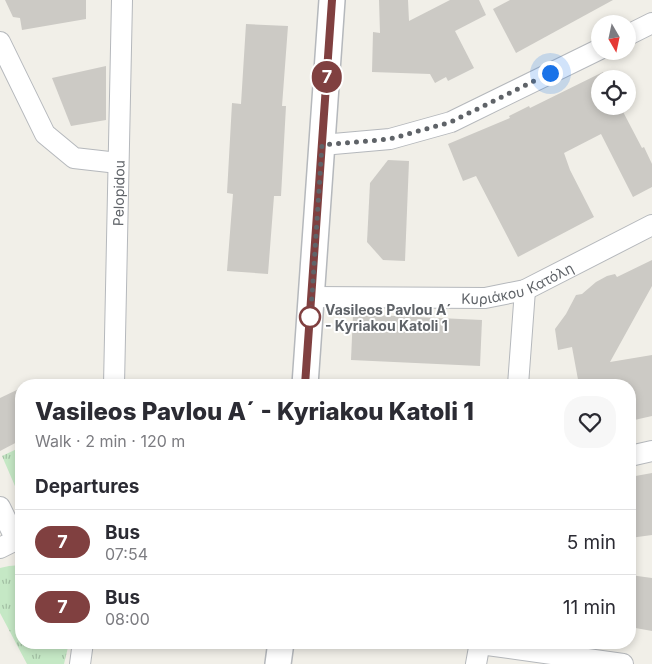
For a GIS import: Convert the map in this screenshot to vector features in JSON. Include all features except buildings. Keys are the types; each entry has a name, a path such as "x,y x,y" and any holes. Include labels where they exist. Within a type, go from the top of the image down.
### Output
{"street":[{"name":"Pelopidou","path":"114,379 122,0"},
{"path":"305,379 332,0"},
{"path":"636,31 652,23"},
{"path":"0,42 45,134 74,158 118,164"},
{"path":"322,145 390,139 451,122 591,52"},
{"name":"Κυριάκου Κατόλη","path":"312,297 485,298 525,290 652,225"},
{"path":"518,379 525,290"},
{"path":"636,455 652,451"},
{"path":"0,507 12,543"},
{"path":"80,664 82,649"},
{"path":"278,664 280,649"},
{"path":"476,664 479,649"},
{"path":"521,649 623,664"}],"green space":[{"path":"15,450 15,486 2,456"},
{"path":"15,566 15,641 0,613 0,568"},
{"path":"19,649 68,649 64,664 27,664"}],"bus line":[{"name":"7","path":"305,379 332,0"}],"place":[{"name":"Vasileos Pavlou A´ - Kyriakou Katoli 1","path":"310,317"}],"route":[{"path":"310,317 310,326 322,145 390,139 451,122 550,73"}]}
